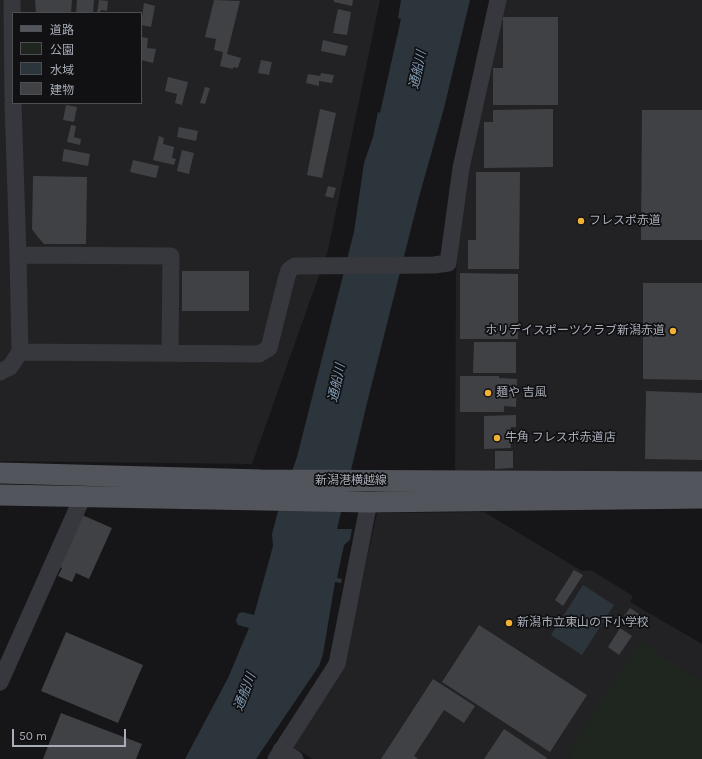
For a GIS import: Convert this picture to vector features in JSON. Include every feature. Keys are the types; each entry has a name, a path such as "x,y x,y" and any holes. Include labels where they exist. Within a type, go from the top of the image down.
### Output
{"main road":[{"name":"新潟港横越線","path":"0,473 260,490 364,502 702,498"},
{"name":"新潟港横越線","path":"0,495 83,496 260,490 362,481 702,482"}],"street":[{"path":"0,372 10,367 20,352 18,255 10,103 12,0"},
{"path":"20,352 259,354 269,348 289,270 296,266 434,265 448,263 461,168 498,0"},
{"path":"18,255 171,256 170,353"},
{"path":"0,682 83,496"},
{"path":"284,756 337,664 364,502"}],"shaded area":[{"path":"0,0 380,0 328,250 252,464 0,461"},
{"name":"フレスポ赤道","path":"503,0 702,0 702,472 455,474 456,274 465,168"},
{"name":"新潟市立東山の下小学校","path":"484,512 582,571 591,570 633,596 630,602 702,644 702,759 313,759 291,746 343,666 377,513"}],"green space":[{"path":"640,641 702,683 702,759 573,759 570,751"}],"water":[{"name":"通船川","path":"401,0 470,0 444,108 419,197 367,403 337,529 352,529 350,540 344,545 337,578 342,579 341,583 335,582 323,654 319,666 256,759 185,759 228,678 249,628 238,625 236,621 238,614 242,612 254,615 273,546 272,534 297,457 354,232 364,163 373,137 378,112 380,113 401,19 398,18"},
{"path":"583,585 614,605 582,655 551,635"}],"building":[{"path":"35,0 72,0 71,12 36,12"},
{"path":"77,0 94,0 93,12 76,12"},
{"path":"99,0 108,1 107,11 101,10 100,12 97,12"},
{"path":"214,0 240,1 227,54 241,58 238,68 233,67 233,69 220,66 223,52 214,50 216,39 205,37"},
{"path":"334,0 353,0 352,6 334,2"},
{"path":"144,3 155,6 151,27 142,25"},
{"path":"338,9 351,12 347,35 333,33"},
{"path":"503,17 558,17 558,105 493,105 493,68 503,68"},
{"path":"142,37 148,38 147,48 156,49 153,63 142,60"},
{"path":"323,40 348,46 345,56 321,51"},
{"path":"261,60 272,62 269,75 258,73"},
{"path":"321,73 334,75 332,83 319,81 319,86 306,83 308,74 320,76"},
{"path":"168,77 188,82 182,105 175,103 177,94 165,91"},
{"path":"205,87 210,88 205,104 200,103"},
{"path":"66,105 77,107 74,122 63,120"},
{"path":"320,109 336,113 322,178 307,175"},
{"path":"553,109 553,167 484,168 484,122 493,122 493,110"},
{"path":"642,110 702,110 702,240 641,240"},
{"path":"71,125 76,126 74,137 81,139 80,145 67,142"},
{"path":"179,127 198,131 196,141 177,137"},
{"path":"159,136 164,138 163,144 174,147 172,158 176,159 174,165 153,160"},
{"path":"64,149 90,154 88,166 62,161"},
{"path":"182,150 194,153 189,174 177,171"},
{"path":"133,160 159,166 156,178 130,172"},
{"path":"476,172 520,172 519,269 468,269 468,240 476,240"},
{"path":"33,176 87,177 86,244 44,244 37,236 32,229"},
{"path":"328,186 336,188 333,198 325,196"},
{"path":"182,271 249,271 249,311 182,311"},
{"path":"460,273 518,274 518,339 460,339"},
{"name":"ホリデイスポーツクラブ新潟赤道","path":"643,283 702,283 702,380 643,379"},
{"path":"474,342 516,342 516,373 473,373"},
{"name":"麺や 吉風","path":"460,376 499,376 499,378 517,379 516,407 504,406 504,412 460,412"},
{"path":"646,391 702,393 702,460 645,459"},
{"name":"牛角 フレスポ赤道店","path":"516,415 516,427 511,427 511,448 484,449 484,416"},
{"path":"495,451 513,451 513,468 495,469"},
{"path":"80,514 112,528 89,579 76,573 72,582 58,576 62,568 57,566"},
{"path":"574,570 583,575 563,606 555,600"},
{"path":"630,608 645,618 640,627 624,616"},
{"path":"479,625 587,695 550,752 442,682"},
{"path":"620,628 632,636 619,655 608,647"},
{"path":"66,632 143,665 118,723 41,691"},
{"path":"433,679 475,706 464,723 444,710 414,756 418,759 381,759"},
{"path":"61,713 142,744 136,759 43,759"},
{"path":"504,729 547,758 484,759"}],"place":[{"name":"フレスポ赤道","path":"581,221"},
{"name":"ホリデイスポーツクラブ新潟赤道","path":"673,331"},
{"name":"麺や 吉風","path":"488,393"},
{"name":"牛角 フレスポ赤道店","path":"497,438"},
{"name":"新潟市立東山の下小学校","path":"509,623"}]}
